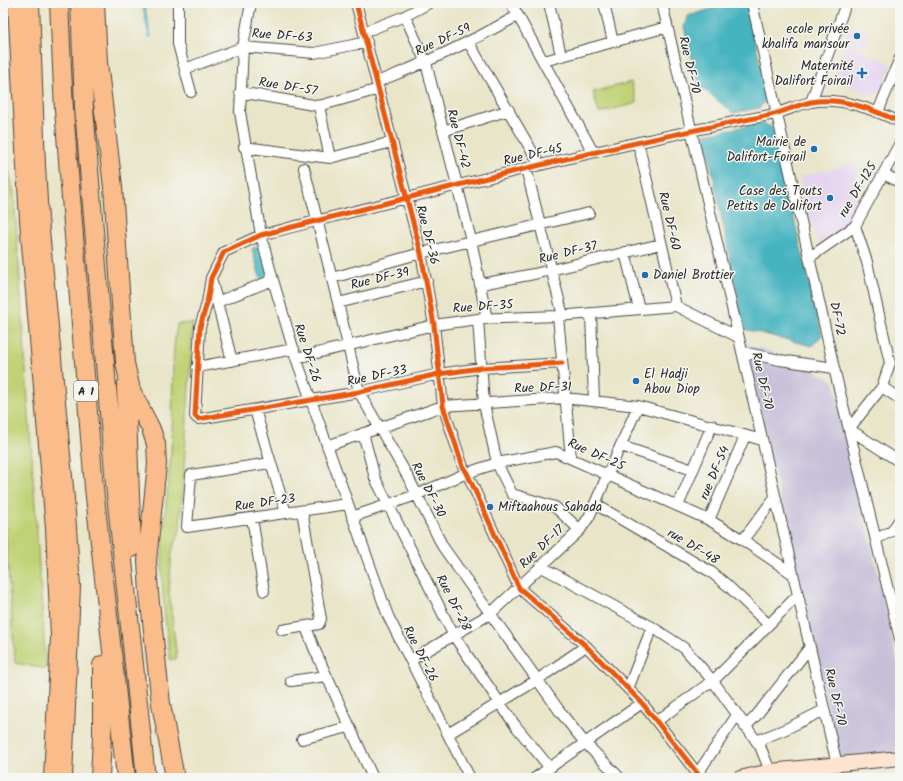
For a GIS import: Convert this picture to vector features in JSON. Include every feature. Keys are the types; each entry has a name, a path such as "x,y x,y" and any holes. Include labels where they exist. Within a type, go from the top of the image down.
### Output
{"highway":[{"path":"16,3 28,221 65,639 75,778"},
{"path":"32,3 37,165 66,498 72,586 45,778"},
{"name":"A 1","path":"59,3 64,110 94,488 126,778"},
{"name":"A 1","path":"80,3 84,108 115,485 136,695 146,778"},
{"path":"95,3 98,62 113,187 125,362 136,695"},
{"path":"125,362 131,390 151,429 156,444 156,464 148,561 149,593 161,704 175,778"},
{"path":"94,488 102,680 100,778"},
{"path":"52,778 65,639"},
{"path":"64,778 65,639"}],"main road":[{"path":"740,778 770,771 900,758"}],"street":[{"path":"178,3 178,44 191,92"},
{"name":"Rue DF-26","path":"251,3 243,47 240,112 244,147 260,235 295,353 388,616 470,778"},
{"name":"Rue DF-36","path":"356,3 421,253 434,325 443,406 463,467 519,588"},
{"name":"Rue DF-63","path":"243,47 314,53 365,37 429,3"},
{"path":"512,3 517,16 544,60 593,152"},
{"path":"549,3 562,55"},
{"path":"604,3 613,42"},
{"name":"Rue DF-70","path":"662,3 837,764"},
{"name":"DF-72","path":"752,3 834,368 900,639"},
{"path":"811,102 846,3"},
{"name":"Rue DF-42","path":"405,16 426,63 481,284 483,319 481,368 484,404 498,463 512,494 555,507 580,530"},
{"name":"Rue DF-59","path":"378,86 469,43 517,16"},
{"path":"544,60 667,28"},
{"path":"469,43 540,165"},
{"path":"185,69 243,47"},
{"path":"878,112 900,58"},
{"name":"Rue DF-57","path":"240,92 319,106 378,86"},
{"name":"Rue DF-45","path":"196,418 195,408 200,327 207,304 211,278 224,252 260,235 406,197 593,152 691,130 777,113 811,102 847,103 878,112 900,122"},
{"path":"319,106 330,158"},
{"path":"443,131 509,110"},
{"path":"244,147 330,158 392,142"},
{"name":"Rue DF-60","path":"638,142 660,244 676,306"},
{"name":"rue DF-125","path":"810,257 855,226 900,143"},
{"name":"Rue DF-30","path":"304,168 332,278 358,392 408,477 443,547 537,680 585,743 620,778"},
{"path":"526,168 552,270 560,316 562,363 571,458"},
{"path":"883,174 900,182"},
{"path":"332,278 471,240 589,213"},
{"path":"855,226 867,262 890,363 882,387 849,429 900,462"},
{"name":"Rue DF-37","path":"481,284 552,270 660,244"},
{"path":"625,252 640,309"},
{"path":"211,278 232,361"},
{"path":"217,302 273,280"},
{"name":"Rue DF-39","path":"338,303 427,281"},
{"path":"676,306 738,337"},
{"name":"Rue DF-35","path":"197,367 348,346 434,325 483,319 560,316 676,306"},
{"path":"591,313 594,401"},
{"path":"742,352 780,360 834,368"},
{"name":"Rue DF-33","path":"196,418 255,410 358,392 440,374 481,368 562,363"},
{"path":"882,387 900,399"},
{"name":"Rue DF-31","path":"327,446 443,406 565,398 638,406 712,425 762,440"},
{"name":"Rue DF-17","path":"411,660 490,614 580,530 589,517 638,406"},
{"path":"255,410 286,513"},
{"path":"678,506 712,425"},
{"name":"Rue DF-28","path":"363,434 375,478 454,636 515,725 550,768"},
{"name":"rue DF-54","path":"709,520 745,436"},
{"path":"621,446 693,470"},
{"name":"Rue DF-25","path":"352,517 389,505 467,473 498,463 556,452 709,520 743,540 793,574"},
{"name":"Rue DF-23","path":"270,463 191,475 187,527 348,504"},
{"path":"743,540 775,497"},
{"name":"rue DF-48","path":"595,504 711,572 768,624"},
{"path":"282,630 319,624 321,619 302,511"},
{"path":"252,518 264,591"},
{"path":"876,539 892,531 900,519"},
{"path":"540,566 652,627 684,648 712,681 756,741 770,771"},
{"path":"519,588 586,646 642,703 700,775 737,715"},
{"path":"657,721 712,681 798,595"},
{"path":"894,616 900,607"},
{"path":"306,626 326,676 350,727 369,777"},
{"path":"628,689 652,627"},
{"path":"448,734 537,680 586,646"},
{"path":"745,727 756,716 810,647"},
{"path":"291,681 326,676"},
{"path":"535,778 642,703"},
{"path":"756,741 786,730 824,710"},
{"path":"302,739 350,727"}],"shaded area":[{"name":"ecole privée khalifa mansour","path":"850,25 870,34 865,46 845,38"},
{"name":"Maternité Dalifort Foirail","path":"847,42 892,65 879,93 870,95 833,80"},
{"name":"Case des Touts Petits de Dalifort","path":"856,163 857,218 818,244 799,177"},
{"path":"745,343 794,360 834,381 900,673 900,752 839,758"}],"green space":[{"path":"3,3 5,3 7,62 6,147 10,177 14,192 46,669 15,663 3,502"},
{"path":"631,82 637,103 599,113 593,92"},
{"path":"193,323 180,530 172,551 169,593 177,658 170,660 162,572 163,537 172,433 174,351 177,324"}],"water":[{"path":"731,3 747,7 768,97 759,108 733,113 699,85 684,27 688,16"},
{"path":"762,123 771,127 773,131 822,335 812,346 744,329 705,134"},
{"path":"262,244 273,286 268,288 262,284 252,249"}],"waterway":[{"path":"143,3 150,36"}],"cycle path":[{"path":"356,3 421,253 434,325 443,406 463,467 519,588 586,646 642,703 701,778"},
{"path":"562,363 481,368 439,374 359,392 198,419 195,416 200,327 207,303 211,278 224,252 261,235 578,156 770,115 811,102 834,101 857,105 900,122"}],"place":[{"name":"ecole privée khalifa mansour","path":"857,36"},
{"name":"Maternité Dalifort Foirail","path":"862,73"},
{"name":"Mairie de Dalifort-Foirail","path":"814,149"},
{"name":"Case des Touts Petits de Dalifort","path":"830,198"},
{"name":"Daniel Brottier","path":"645,275"},
{"name":"El Hadji Abou Diop","path":"636,381"},
{"name":"Miftaahous Sahada","path":"490,507"}]}
